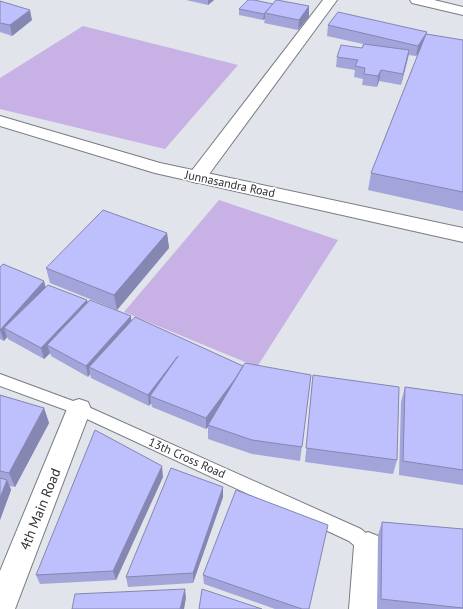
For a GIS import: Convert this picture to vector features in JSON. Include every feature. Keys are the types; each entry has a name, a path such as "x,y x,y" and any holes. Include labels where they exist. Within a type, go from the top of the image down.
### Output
{"street":[{"path":"197,178 330,0"},
{"path":"417,0 463,11"},
{"name":"Junnasandra Road","path":"0,121 197,178 463,235"},
{"name":"4th Main Road","path":"0,608 79,409"},
{"path":"364,609 368,546"}],"lane":[{"name":"13th Cross Road","path":"0,380 79,409 355,535 368,546"}],"shaded area":[{"path":"83,26 238,65 165,149 0,109 0,78"},
{"path":"219,200 338,240 257,367 124,312"}],"building":[{"path":"248,0 273,4 264,14 239,9"},
{"path":"276,0 309,6 299,20 265,13"},
{"path":"0,1 30,10 10,25 0,23"},
{"path":"338,12 427,32 418,46 328,25"},
{"path":"426,34 463,40 463,192 371,173"},
{"path":"364,44 409,50 403,74 381,70 378,76 364,74 365,68 355,66 358,60 337,57 341,45 362,48"},
{"path":"103,210 167,233 114,295 46,268"},
{"path":"3,264 44,281 0,330 0,267"},
{"path":"48,285 87,300 41,348 4,328"},
{"path":"90,300 131,316 86,366 47,345"},
{"path":"135,317 243,366 206,418 150,396 178,356 148,395 89,367"},
{"path":"245,363 311,375 302,447 252,440 208,425"},
{"path":"313,375 399,387 397,460 306,448"},
{"path":"405,387 463,395 463,470 403,461"},
{"path":"0,395 44,408 9,473 0,471"},
{"path":"95,430 162,466 113,571 36,575"},
{"path":"171,468 223,487 193,573 126,577"},
{"path":"0,478 7,480 0,498"},
{"path":"236,490 328,525 309,609 302,609 203,575"},
{"path":"382,522 463,529 463,608 381,599"},
{"path":"185,589 180,609 72,609 75,594"},
{"path":"202,589 262,609 199,609"}]}
